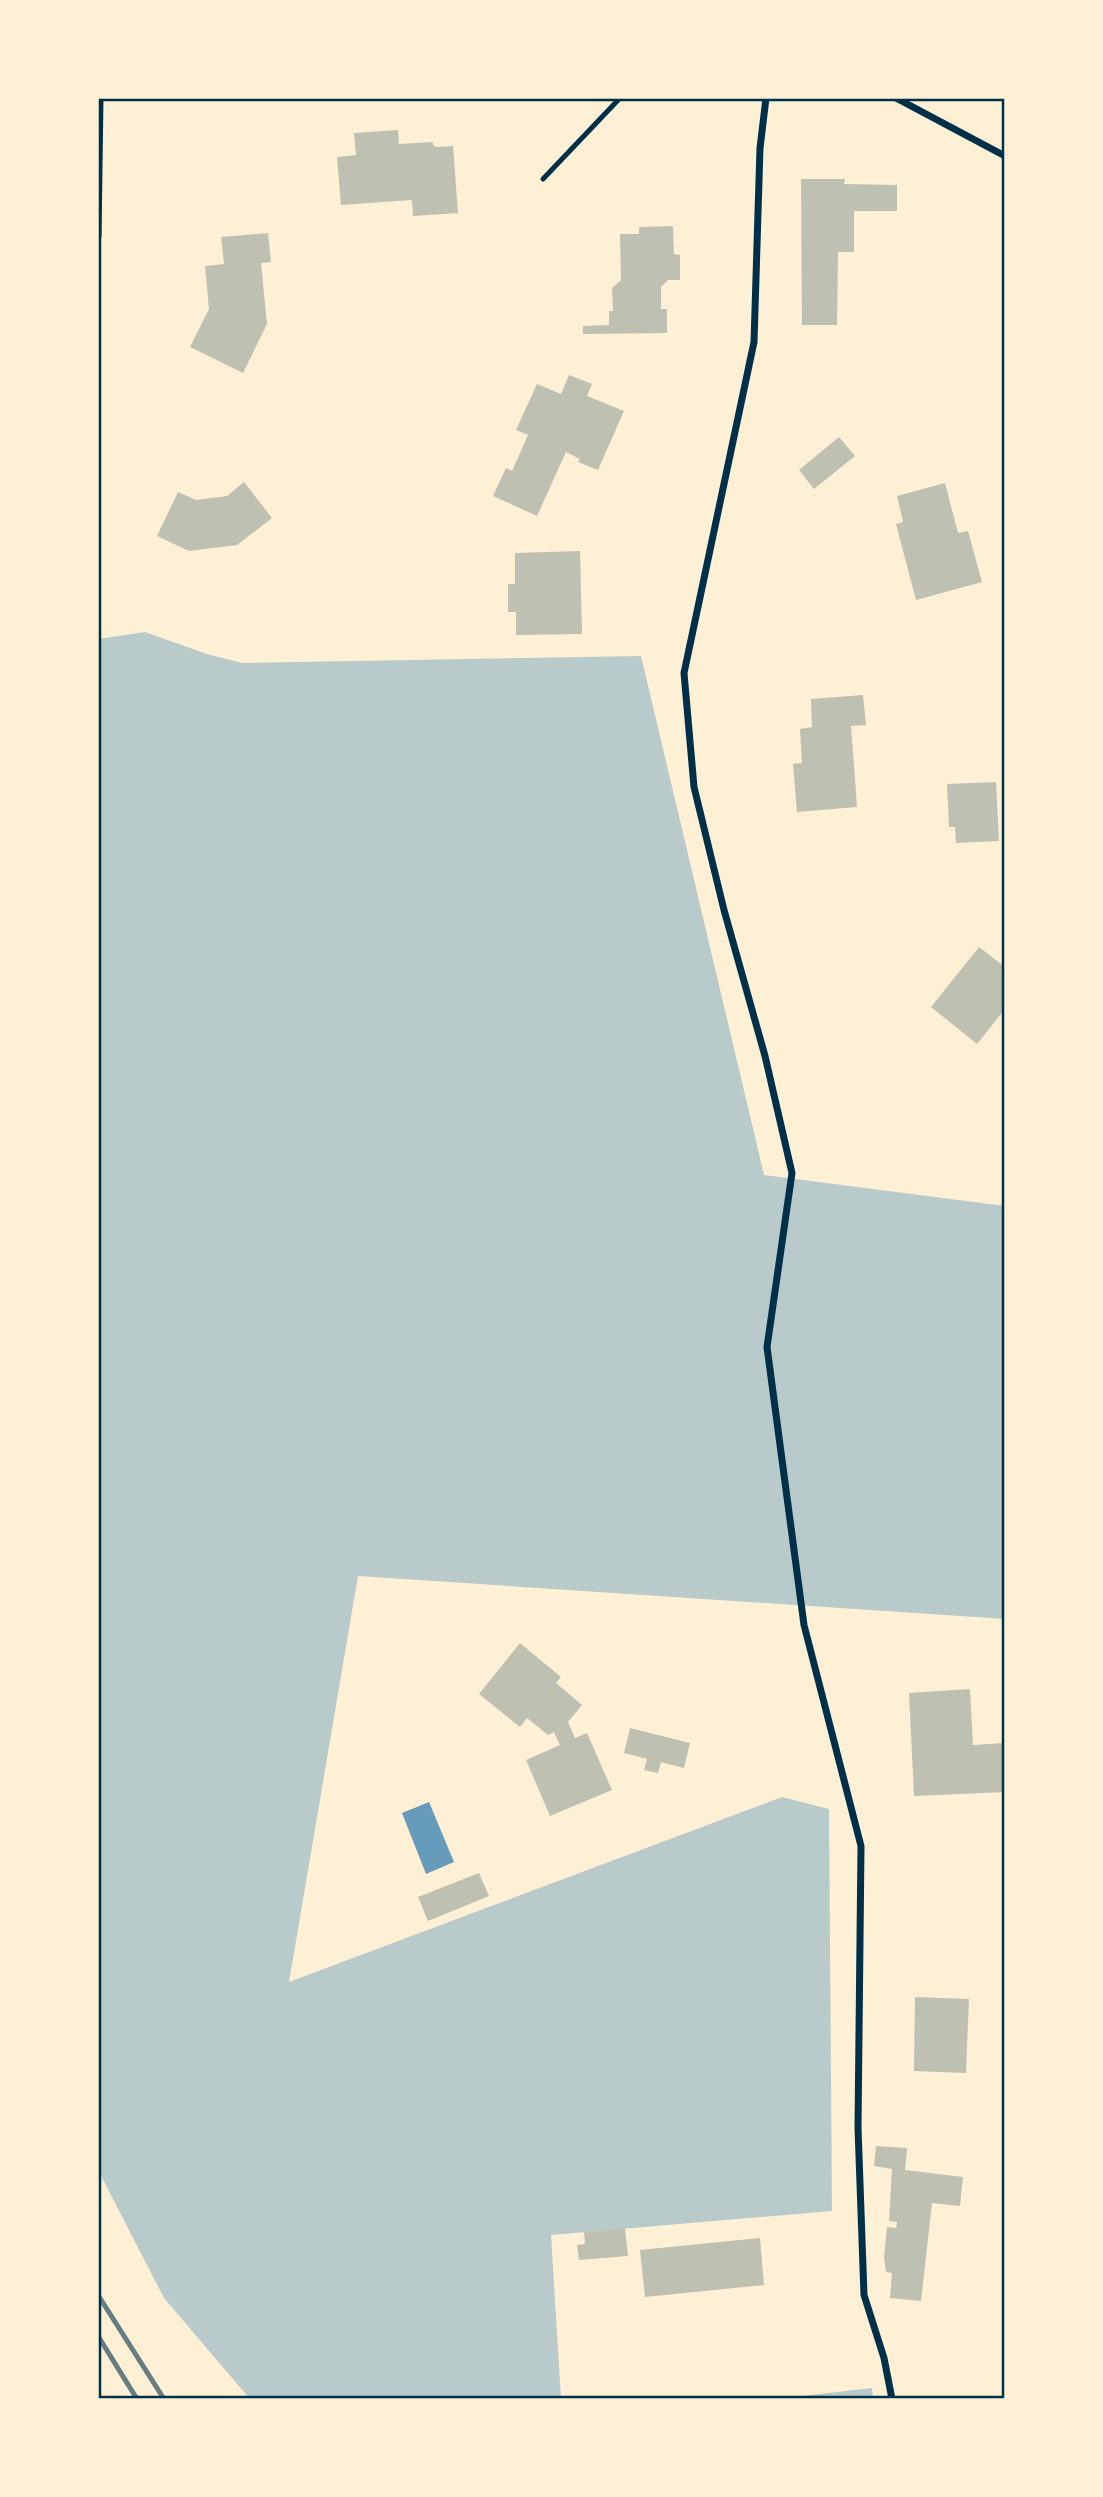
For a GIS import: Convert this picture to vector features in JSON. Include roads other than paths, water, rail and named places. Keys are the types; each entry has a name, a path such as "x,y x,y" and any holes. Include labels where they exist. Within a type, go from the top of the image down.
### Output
{"street":[{"path":"98,236 100,98"},
{"path":"766,98 760,148 754,342 684,673 694,787 723,910 765,1056 792,1173 767,1347 804,1625 861,1846 858,2128 864,2295 884,2358 892,2399"},
{"path":"896,98 1005,156"}],"lane":[{"path":"543,179 620,98"}],"water":[{"path":"429,1802 454,1862 426,1874 402,1813"}],"railway":[{"path":"98,2295 164,2399"},
{"path":"98,2336 137,2399"}]}
